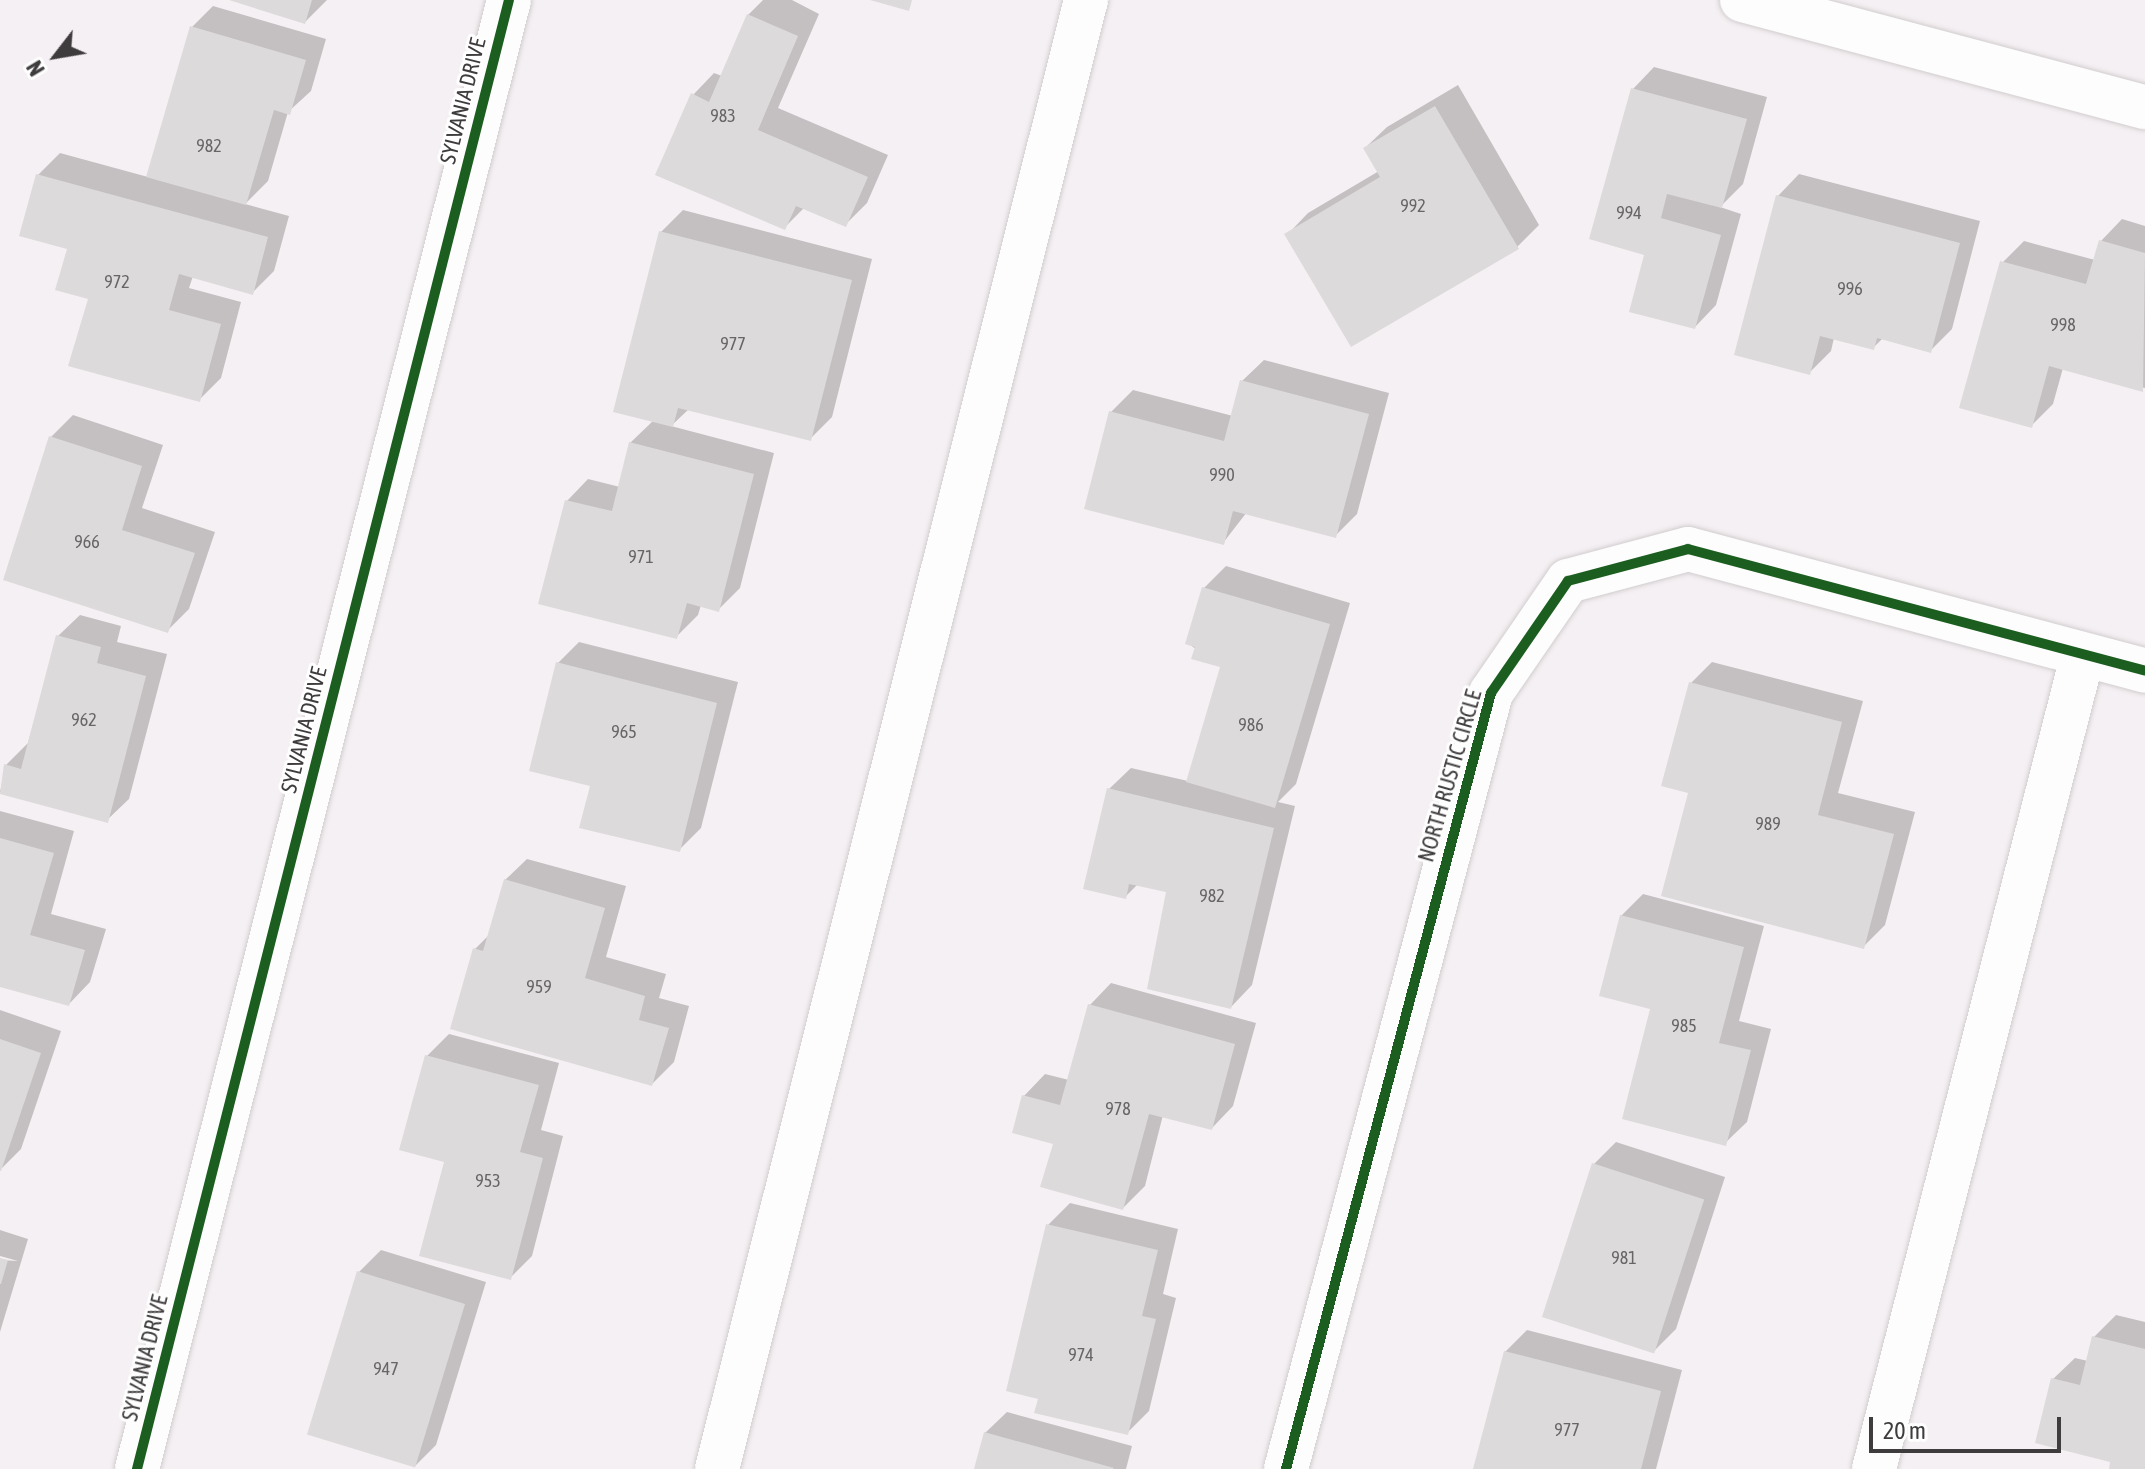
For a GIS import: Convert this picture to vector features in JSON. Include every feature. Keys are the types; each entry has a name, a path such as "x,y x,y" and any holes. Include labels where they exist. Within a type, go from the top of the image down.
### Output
{"street":[{"name":"SYLVANIA DRIVE","path":"137,1469 509,0"},
{"path":"717,1469 1086,0"},
{"path":"1742,0 2145,107"},
{"name":"NORTH RUSTIC CIRCLE","path":"1286,1469 1491,693 1568,581 1688,549 2145,671"},
{"path":"1874,1469 2083,654"}],"building":[{"path":"229,0 312,0 305,24"},
{"path":"870,0 912,0 909,11"},
{"path":"747,14 798,36 758,130 868,177 846,227 796,206 785,230 655,175 691,93 709,102"},
{"path":"190,26 306,60 290,115 274,110 246,205 146,177"},
{"path":"1631,88 1747,119 1722,208 1667,194 1661,218 1721,235 1695,329 1629,312 1644,255 1589,239"},
{"path":"1435,106 1519,249 1351,347 1284,234 1380,177 1363,148"},
{"path":"36,174 268,237 253,295 179,274 169,310 221,324 200,402 68,366 88,299 55,290 67,249 19,236"},
{"path":"1776,195 1960,243 1931,353 1877,338 1874,350 1820,336 1810,375 1734,355"},
{"path":"659,231 852,280 811,441 678,408 673,427 613,412"},
{"path":"2099,240 2145,253 2143,392 2049,366 2032,428 1959,408 2000,261 2086,284"},
{"path":"1240,380 1369,414 1336,538 1233,511 1224,545 1084,509 1109,411 1224,441"},
{"path":"49,436 142,466 122,530 195,553 168,633 3,580"},
{"path":"629,442 754,474 719,612 687,603 677,639 538,604 565,500 612,511"},
{"path":"1202,587 1330,624 1275,808 1186,782 1220,667 1191,659 1195,647 1185,644"},
{"path":"56,635 101,647 97,663 146,676 108,823 0,794 4,764 21,769"},
{"path":"556,662 717,703 680,852 579,828 590,786 529,771"},
{"path":"1689,682 1842,722 1818,815 1894,834 1864,949 1661,896 1688,793 1661,786"},
{"path":"1107,788 1274,828 1231,1009 1147,989 1166,892 1129,884 1126,899 1083,889"},
{"path":"0,838 54,853 30,935 85,950 69,1006 0,987"},
{"path":"504,879 605,908 585,978 645,996 639,1020 669,1028 652,1086 450,1029 473,948 483,951"},
{"path":"1620,915 1744,947 1719,1043 1751,1050 1726,1146 1622,1119 1650,1009 1599,996"},
{"path":"1088,1004 1235,1044 1212,1130 1149,1114 1123,1210 1040,1187 1053,1144 1012,1133 1022,1095 1060,1105"},
{"path":"0,1039 41,1053 1,1171 0,1171"},
{"path":"425,1055 539,1085 520,1152 543,1158 511,1280 419,1256 444,1162 399,1150"},
{"path":"1592,1163 1704,1199 1654,1354 1542,1317"},
{"path":"1046,1224 1158,1250 1142,1316 1156,1319 1128,1435 1034,1413 1038,1399 1006,1391"},
{"path":"0,1258 8,1260 1,1284 0,1284"},
{"path":"357,1271 465,1304 415,1468 307,1435"},
{"path":"2092,1336 2145,1349 2145,1469 2109,1469 2110,1462 2035,1443 2051,1378 2080,1385"},
{"path":"1504,1351 1661,1391 1641,1469 1473,1469"},
{"path":"984,1432 1114,1468 974,1469"}],"cycle path":[{"path":"137,1469 509,0"},
{"path":"1286,1469 1491,693 1568,581 1688,549 2145,671"}]}
